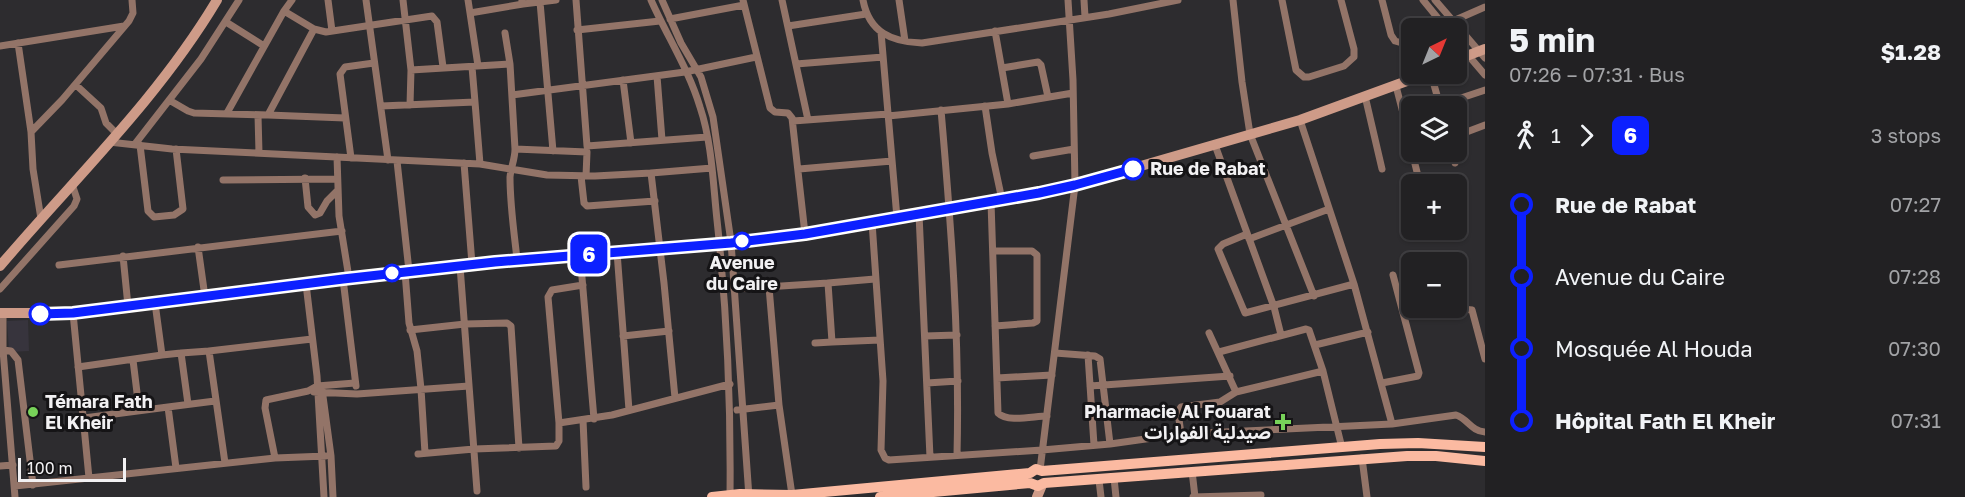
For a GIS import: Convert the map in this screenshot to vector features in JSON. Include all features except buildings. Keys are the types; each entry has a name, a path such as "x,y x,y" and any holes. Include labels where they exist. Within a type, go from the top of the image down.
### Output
{"main road":[{"path":"0,266 172,67 217,0"},
{"path":"1468,56 1483,53"},
{"path":"1,313 73,313 472,264 805,234 997,201 1075,185 1300,120 1401,84"},
{"path":"880,497 1037,478 1342,448 1418,443 1485,447"},
{"path":"712,497 792,495 1037,478 1100,480 1362,458 1428,456 1485,461"},
{"path":"1031,497 1037,478"},
{"path":"1037,478 1037,497"}],"street":[{"path":"31,132 76,85 124,26 133,13 132,0"},
{"path":"176,149 183,209 174,215 154,218 148,211 137,145 201,59 239,0"},
{"path":"227,113 292,0"},
{"path":"328,0 332,31"},
{"path":"366,0 388,160"},
{"path":"403,0 411,70 410,105"},
{"path":"468,0 475,67 475,102 480,164"},
{"path":"470,13 523,2 554,0"},
{"path":"576,0 587,149 584,176 585,205 655,201"},
{"path":"651,0 696,96 707,137 734,289 749,496"},
{"path":"662,0 704,86 713,117 725,243 731,411 730,496"},
{"path":"782,0 808,120"},
{"path":"863,0 869,21 881,32 905,41 922,43 1178,0"},
{"path":"899,0 905,41"},
{"path":"1037,478 1047,416 1075,185 1068,0"},
{"path":"1084,0 1085,17"},
{"path":"1233,0 1250,134 1314,296"},
{"path":"1282,0 1296,70 1304,77 1344,66 1354,57 1341,0"},
{"path":"1382,0 1391,34 1395,41 1401,43"},
{"path":"1423,0 1436,18"},
{"path":"1435,0 1451,18"},
{"path":"1458,18 1484,8 1481,0"},
{"path":"540,2 553,151"},
{"path":"670,19 743,3 770,108 775,112 788,113 793,121 805,234"},
{"path":"284,11 321,32 432,16 435,18 444,67"},
{"path":"788,26 866,14"},
{"path":"577,30 660,21"},
{"path":"226,22 264,46"},
{"path":"0,46 124,26"},
{"path":"268,114 314,29"},
{"path":"995,31 1008,104"},
{"path":"881,32 897,218"},
{"path":"505,33 510,64 515,149 515,160 511,169 511,194 517,260"},
{"path":"1467,35 1483,53"},
{"path":"18,43 41,219"},
{"path":"1468,56 1485,75"},
{"path":"512,95 685,72 756,57"},
{"path":"796,64 883,57"},
{"path":"351,158 339,80 341,70 345,67 374,63"},
{"path":"1002,68 1040,63 1048,97"},
{"path":"411,70 510,64"},
{"path":"657,76 662,141"},
{"path":"623,80 631,143"},
{"path":"76,85 101,108 113,138 137,145 176,149 480,164 547,175 584,176 712,168"},
{"path":"1396,86 1401,106"},
{"path":"1467,96 1485,90"},
{"path":"793,121 1008,104 1073,93"},
{"path":"1365,96 1382,169"},
{"path":"169,100 194,113 345,118"},
{"path":"381,106 475,102"},
{"path":"985,106 997,201 993,251 998,411 1000,415 1009,418 1047,416"},
{"path":"941,110 950,208 957,335 957,456"},
{"path":"258,115 259,153"},
{"path":"1300,120 1354,284 1392,424"},
{"path":"1467,132 1484,126"},
{"path":"515,149 553,151 587,149 707,137"},
{"path":"1215,145 1274,307 1281,335"},
{"path":"1033,156 1074,149"},
{"path":"337,157 337,191 357,393"},
{"path":"398,160 410,330 417,351 421,389 422,454 474,449 557,446 559,423 548,297 552,290 583,285"},
{"path":"799,168 892,161"},
{"path":"464,163 472,264"},
{"path":"651,173 675,398"},
{"path":"305,178 309,207 315,215 320,213 337,191"},
{"path":"223,180 337,179"},
{"path":"0,289 74,206 77,199 72,184"},
{"path":"1329,209 1287,225 1223,244 1218,253 1245,313 1354,284"},
{"path":"919,214 930,457"},
{"path":"872,222 880,340 883,455 886,459 1042,450 1110,444 1181,434 1392,424 1457,415 1474,430 1485,432"},
{"path":"33,228 45,238"},
{"path":"59,265 342,231"},
{"path":"198,247 205,297"},
{"path":"993,251 1032,251 1036,252 1037,259 1037,321 995,326"},
{"path":"617,252 629,410"},
{"path":"580,254 594,418"},
{"path":"123,256 128,306"},
{"path":"460,266 477,491"},
{"path":"1382,383 1412,379 1419,373 1393,275"},
{"path":"734,289 875,279"},
{"path":"828,283 832,342"},
{"path":"306,284 317,376 331,456 333,497"},
{"path":"769,287 779,405 792,495"},
{"path":"155,303 162,355"},
{"path":"1467,309 1472,310 1485,359"},
{"path":"1,313 1,351 15,497"},
{"path":"73,313 89,478"},
{"path":"410,330 465,324 507,323 512,326 519,448"},
{"path":"1219,352 1281,335 1307,329 1310,331 1323,371 1342,448"},
{"path":"623,336 669,330"},
{"path":"1315,345 1368,332"},
{"path":"1209,333 1236,392"},
{"path":"925,336 957,335"},
{"path":"78,367 162,355 312,339"},
{"path":"815,343 880,340"},
{"path":"1,351 10,351 18,360 33,485"},
{"path":"209,351 225,463"},
{"path":"181,353 188,404"},
{"path":"1055,353 1097,356 1100,359 1110,444"},
{"path":"1088,355 1094,445"},
{"path":"133,360 139,409"},
{"path":"1181,434 1178,412 1181,407 1220,402 1236,392 1323,371"},
{"path":"997,378 1052,375"},
{"path":"1090,386 1230,376"},
{"path":"927,383 958,381"},
{"path":"274,458 265,406 266,400 356,383"},
{"path":"559,423 594,418 730,384"},
{"path":"319,389 357,393 470,386"},
{"path":"319,389 324,497"},
{"path":"84,418 215,400"},
{"path":"731,411 779,405"},
{"path":"168,406 176,468"},
{"path":"583,420 586,487"},
{"path":"9,424 26,422"},
{"path":"15,486 274,458 331,456"},
{"path":"1362,458 1367,497"},
{"path":"0,466 13,465"},
{"path":"1192,471 1195,497 1261,495"},
{"path":"1114,478 1116,497"},
{"path":"1100,480 1101,497"}],"shaded area":[{"path":"28,320 29,351 9,352 7,321"}],"bus line":[{"name":"6","path":"40,314 73,313 517,260 731,243 805,234 1039,193 1133,169"}],"place":[{"name":"Rue de Rabat","path":"1133,169"},
{"name":"Avenue du Caire","path":"742,241"},
{"name":"Témara Fath El Kheir","path":"33,412"},
{"name":"Pharmacie Al Fouarat صيدلية الفوارات","path":"1283,422"}]}
